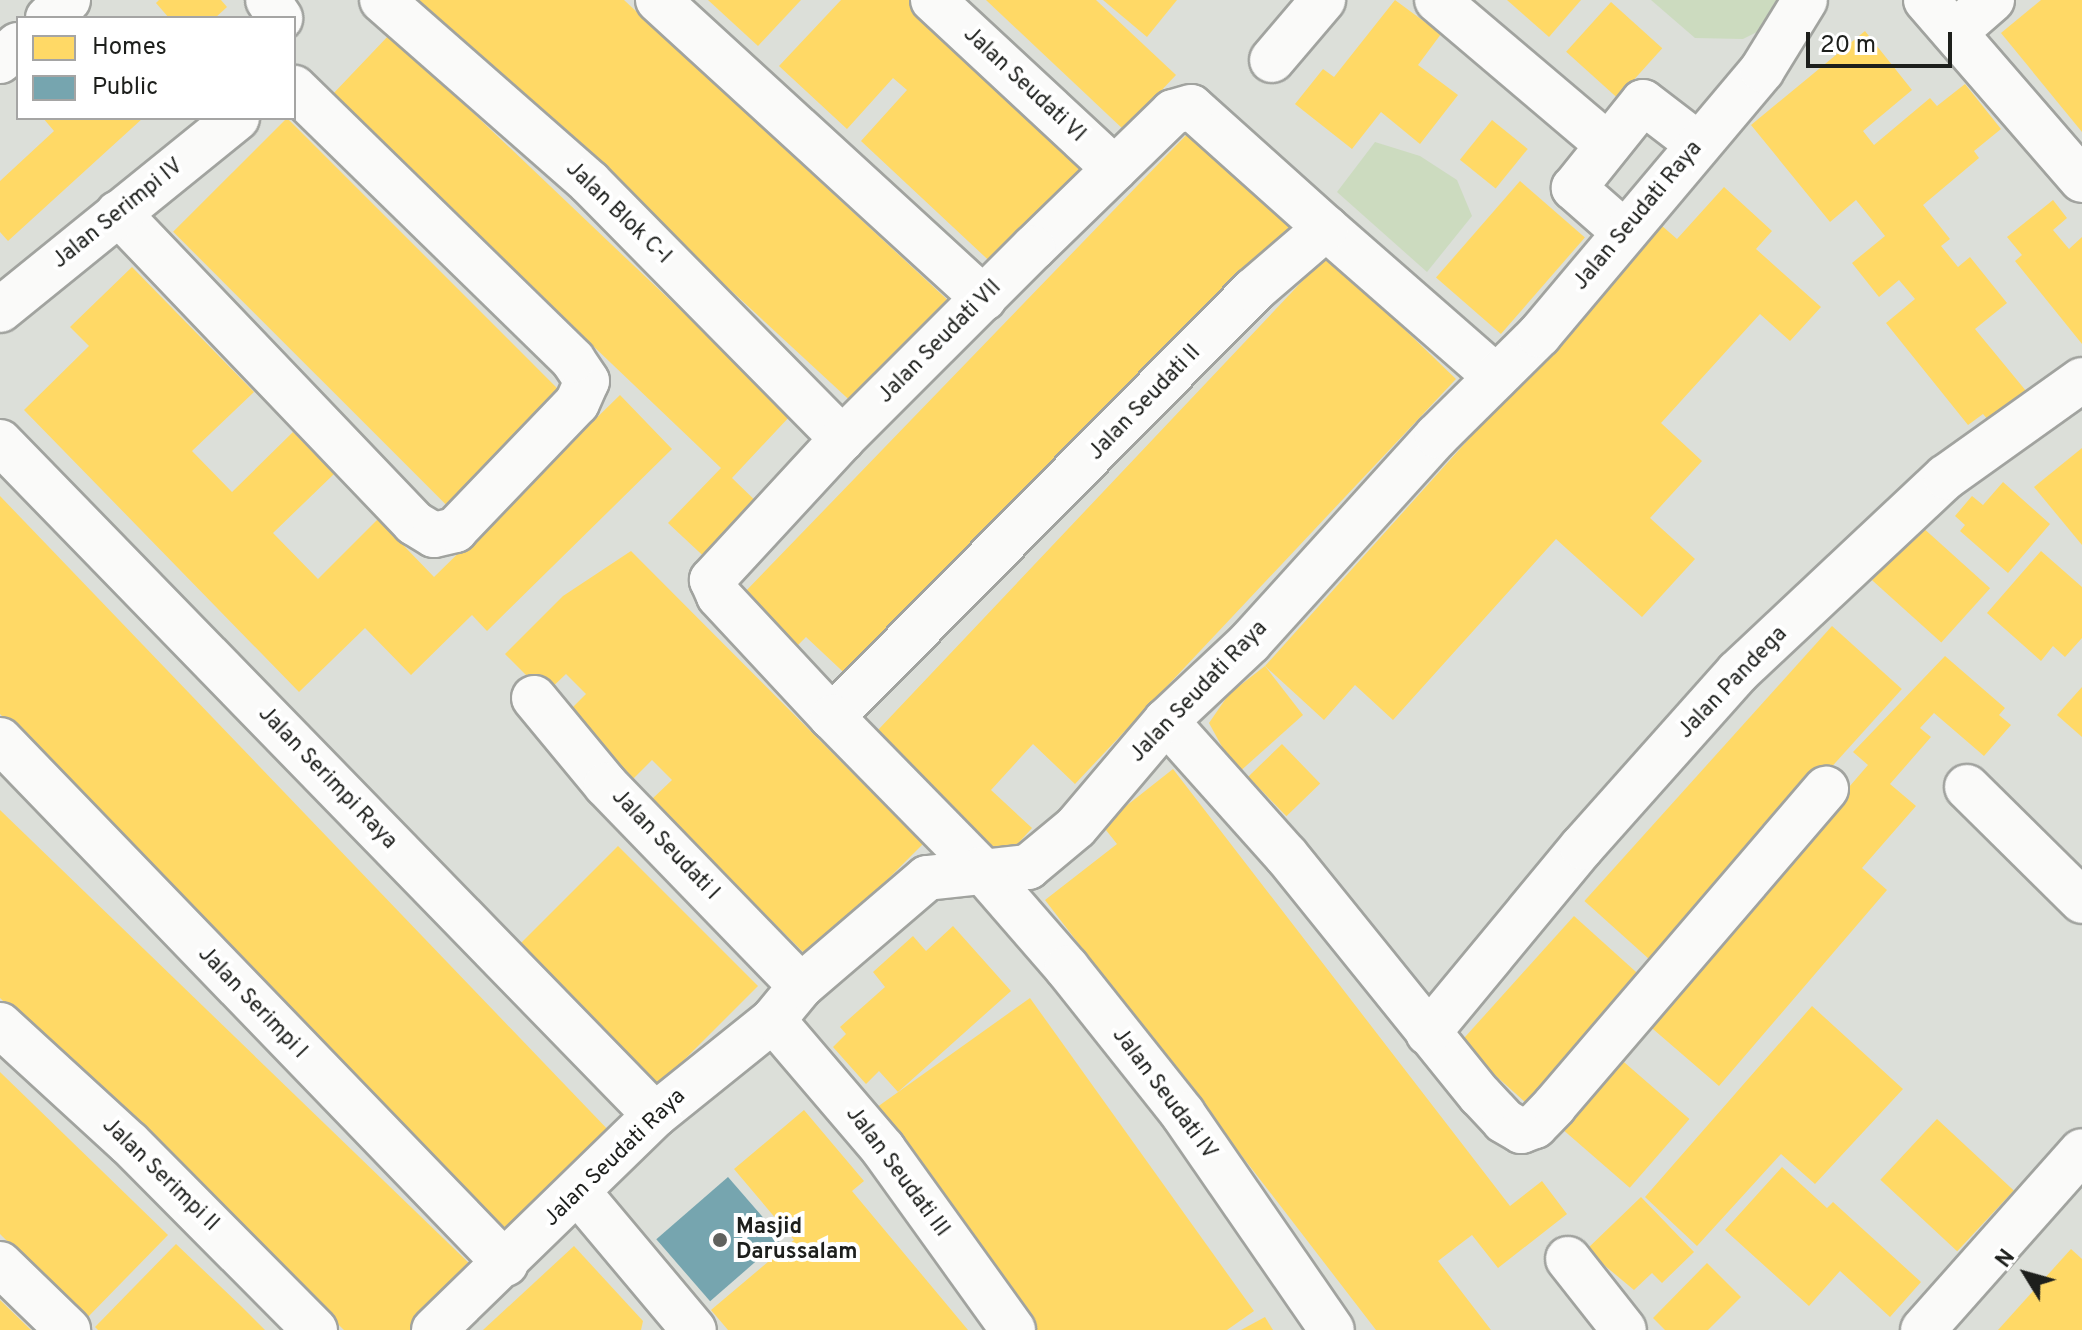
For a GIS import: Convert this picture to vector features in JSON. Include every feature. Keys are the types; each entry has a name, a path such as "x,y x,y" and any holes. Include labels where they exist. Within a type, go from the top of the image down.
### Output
{"street":[{"path":"50,16 68,0"},
{"name":"Jalan Blok C-I","path":"382,0 589,182 842,439"},
{"path":"658,0 984,299"},
{"name":"Jalan Seudati VI","path":"933,0 1115,169"},
{"path":"1272,60 1323,0"},
{"path":"1437,0 1608,145"},
{"name":"Jalan Seudati Raya","path":"434,1330 506,1264 655,1115 773,1020 801,986 927,878 1038,862 1076,827 1166,721 1250,642 1496,377 1539,335 1762,70 1805,0"},
{"path":"1926,0 2082,180"},
{"path":"1955,32 1992,0"},
{"path":"0,61 16,47"},
{"path":"118,213 414,523 434,535 455,530 577,403 587,381 573,360 296,90"},
{"path":"1624,232 1574,188 1643,102 1698,144"},
{"name":"Jalan Seudati VII","path":"832,717 713,586 716,573 842,439 1115,169 1181,109 1197,112 1326,228"},
{"name":"Jalan Serimpi IV","path":"0,276 187,120"},
{"name":"Jalan Serimpi IV","path":"0,310 234,120"},
{"path":"1326,228 1496,377"},
{"name":"Jalan Seudati II","path":"832,717 1254,290 1326,228"},
{"name":"Jalan Pandega","path":"1428,1033 1582,847 1738,672 1946,477 2082,380"},
{"name":"Jalan Serimpi Raya","path":"0,442 655,1115"},
{"name":"Jalan Seudati I","path":"534,698 606,785 801,986"},
{"path":"832,717 981,869"},
{"path":"1166,721 1286,855 1428,1033 1504,1121 1521,1131 1535,1126 1826,789"},
{"name":"Jalan Serimpi I","path":"0,740 506,1264"},
{"path":"1967,787 2082,901"},
{"name":"Jalan Seudati IV","path":"981,869 1183,1114 1332,1330"},
{"name":"Jalan Seudati III","path":"773,1020 883,1149 1013,1330"},
{"name":"Jalan Serimpi II","path":"0,1025 129,1143 315,1330"},
{"path":"1923,1330 2082,1151"},
{"path":"578,1192 694,1330"},
{"path":"1568,1259 1624,1330"},
{"path":"0,1264 68,1330"}],"green space":[{"path":"1651,0 1821,0 1743,39 1695,38"},
{"path":"1375,142 1420,156 1457,180 1472,216 1427,272 1337,192"}],"building: Homes":[{"path":"159,0 221,0 227,7 217,16 167,16 156,3"},
{"path":"417,0 624,0 953,305 858,408"},
{"path":"708,0 801,0 758,46"},
{"path":"841,0 909,0 1092,170 999,270 861,141 907,90 893,78 847,129 779,66"},
{"path":"986,0 1096,0 1176,75 1124,130"},
{"path":"1103,0 1177,0 1147,37"},
{"path":"1395,0 1441,34 1418,65 1458,95 1420,144 1381,112 1352,149 1295,104 1323,69 1334,77"},
{"path":"1507,0 1581,0 1549,37"},
{"path":"2041,0 2082,0 2082,132 2001,33"},
{"path":"1611,2 1662,48 1617,98 1566,52"},
{"path":"1865,31 1912,90 1863,131 1874,145 1930,98 1937,106 1965,84 2001,129 1974,151 1979,158 1923,205 1950,239 1941,246 1958,267 1970,257 2007,303 1975,329 2031,397 1994,427 1983,414 1968,425 1886,323 1915,299 1899,280 1879,297 1852,263 1885,236 1856,200 1830,222 1751,125"},
{"path":"390,34 791,415 732,478 765,510 713,565 668,523 721,468 331,96"},
{"path":"45,120 141,120 8,241 0,232 0,181 54,131"},
{"path":"285,120 289,120 560,391 446,505 173,232"},
{"path":"1492,120 1528,149 1496,189 1460,160"},
{"path":"1194,127 1295,226 855,683 806,637 796,647 742,595"},
{"path":"1520,181 1585,237 1501,334 1436,278"},
{"path":"1724,187 1772,231 1756,249 1821,307 1790,341 1760,314 1661,423 1702,461 1650,518 1695,559 1642,617 1556,539 1393,720 1355,685 1324,720 1265,666 1661,225 1677,239"},
{"path":"2053,200 2067,218 2053,230 2069,249 2082,237 2082,344 2015,261 2022,255 2007,237"},
{"path":"1327,255 1456,379 1075,784 1033,744 991,790 1032,828 1004,859 878,730"},
{"path":"132,267 254,392 192,451 232,492 293,432 334,474 273,533 318,579 378,519 434,577 620,395 672,449 487,631 472,615 411,675 365,628 299,692 24,410 89,346 70,327"},
{"path":"2082,448 2082,545 2034,487"},
{"path":"2003,482 2050,524 2008,573 1960,531 1965,525 1955,516 1972,496 1983,505"},
{"path":"0,496 613,1135 504,1239 0,714"},
{"path":"1921,526 1990,588 1941,642 1872,580"},
{"path":"631,551 923,844 809,958 651,800 672,780 652,760 631,781 566,714 586,694 566,674 545,694 505,654 563,596"},
{"path":"2041,551 2082,587 2082,638 2065,657 2053,646 2041,661 1987,613"},
{"path":"1832,626 1902,689 1654,964 1584,901"},
{"path":"1945,656 2005,708 1999,715 2011,725 1984,756 1934,713 1920,728 1931,737 1890,784 1916,806 1862,868 1887,890 1719,1086 1646,1023 1868,765 1853,752"},
{"path":"1265,666 1303,715 1237,774 1209,723 1229,694"},
{"path":"2082,687 2082,737 2057,715"},
{"path":"1282,744 1320,784 1286,816 1248,777"},
{"path":"1173,769 1510,1206 1542,1181 1567,1214 1498,1268 1472,1235 1438,1261 1491,1330 1376,1330 1045,900 1117,844 1102,825"},
{"path":"0,810 472,1266 411,1330 344,1330 0,998"},
{"path":"618,846 758,986 655,1089 515,949"},
{"path":"1574,916 1644,979 1529,1106 1460,1043"},
{"path":"953,926 1011,991 898,1092 879,1071 866,1084 833,1047 846,1034 840,1027 885,987 873,972 913,936 926,951"},
{"path":"1030,998 1254,1311 1227,1330 1030,1330 873,1110"},
{"path":"1812,1006 1903,1089 1815,1184 1781,1154 1697,1246 1645,1197"},
{"path":"1617,1056 1689,1119 1630,1188 1557,1125"},
{"path":"0,1072 168,1235 86,1319 0,1234"},
{"path":"804,1110 864,1181 852,1191 968,1330 728,1330 711,1310 794,1240 734,1169"},
{"path":"1937,1119 2014,1191 1957,1251 1880,1180"},
{"path":"1782,1167 1827,1208 1833,1202 1921,1282 1890,1317 1840,1271 1809,1306 1725,1230"},
{"path":"1641,1197 1694,1252 1662,1283 1652,1273 1634,1290 1586,1250"},
{"path":"176,1244 265,1330 98,1330 95,1327"},
{"path":"574,1246 643,1321 641,1330 483,1330"},
{"path":"2071,1249 2082,1259 2082,1330 1998,1330"},
{"path":"1707,1263 1741,1297 1708,1330 1665,1330 1653,1318"},
{"path":"0,1300 31,1330 0,1330"},
{"path":"1265,1317 1273,1330 1241,1330"}],"building: Public":[{"name":"Masjid Darussalam","path":"728,1177 782,1239 710,1301 656,1239"}],"place":[{"name":"Masjid Darussalam","path":"720,1240"}]}
